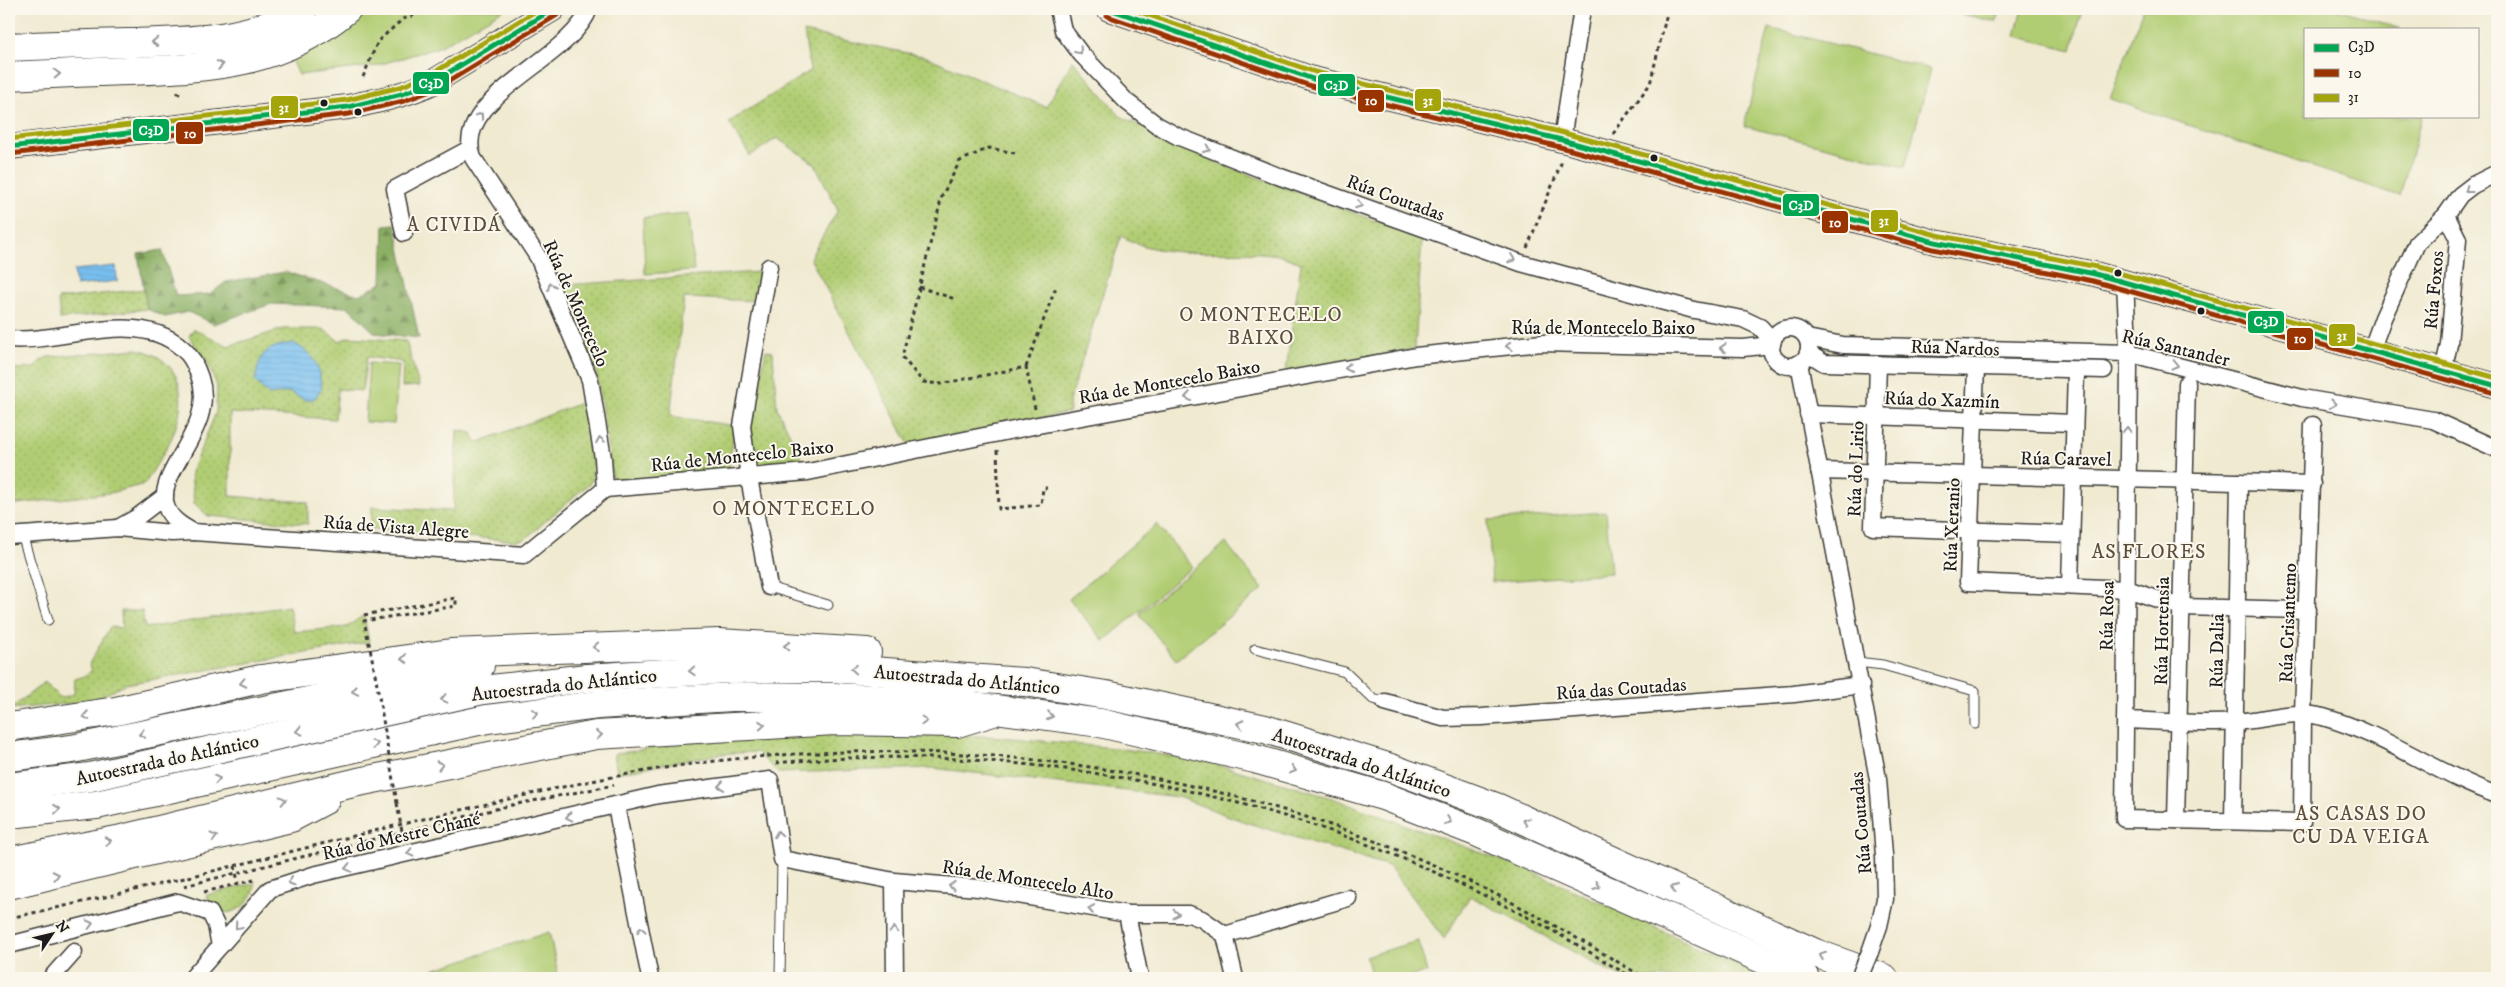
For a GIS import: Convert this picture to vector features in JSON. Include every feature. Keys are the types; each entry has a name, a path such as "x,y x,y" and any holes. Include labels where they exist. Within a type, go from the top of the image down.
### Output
{"highway":[{"path":"9,46 198,41 231,37 262,27 303,9"},
{"path":"9,76 203,68 239,62 271,53 307,37 347,9"},
{"path":"9,727 116,711 261,679 451,653 719,643 838,649 942,659 1025,682"},
{"path":"9,757 72,748 557,650"},
{"name":"Autoestrada do Atlántico","path":"9,787 90,777 483,690 587,678 727,669 831,668 1025,682 1106,695 1265,729 1391,768 1496,808 1815,952 1884,978"},
{"name":"Autoestrada do Atlántico","path":"9,814 96,805 488,719 598,705 732,697 834,697 951,703 1100,723 1255,759 1383,796 1476,832 1804,978"},
{"path":"9,861 117,840 358,782 596,735 835,721 957,723 1001,709"},
{"path":"9,885 291,818 358,782"}],"main road":[{"path":"9,147 348,107 383,100 416,90 433,82 553,9"},
{"path":"1109,9 1313,79 1602,150 1935,242 2125,282 2497,386"}],"street":[{"path":"404,234 395,189 469,149 475,122 482,112 502,92 578,30 589,9"},
{"name":"Rúa Coutadas","path":"1058,9 1063,30 1081,54 1127,102 1157,125 1241,162 1521,263 1694,310 1743,319 1760,327 1772,343"},
{"path":"1566,141 1582,9"},
{"name":"Rúa de Montecelo","path":"469,149 472,158 538,257 590,380 603,458 605,489"},
{"name":"Rúa Foxos","path":"2371,350 2386,309 2417,243 2446,215 2460,195 2473,185 2497,173"},
{"name":"Rúa Foxos","path":"2442,372 2449,344 2458,239 2446,215"},
{"path":"769,267 742,426 749,478 769,587"},
{"name":"Rúa Rosa","path":"2125,282 2128,353 2124,820 2176,820"},
{"path":"9,339 32,339 131,328 162,335 176,343 189,355 202,384 203,400 201,415 172,473 165,496 169,512 176,520 193,532"},
{"path":"1788,328 1803,333 1805,352 1793,366 1780,363 1775,357 1772,343 1780,331 1788,328"},
{"name":"Rúa de Montecelo Baixo","path":"605,489 808,472 1038,425 1416,356 1542,343 1743,348 1772,343"},
{"name":"Rúa Santander","path":"1805,352 1843,345 2128,353 2302,398 2433,420 2497,449"},
{"name":"Rúa Coutadas","path":"1805,352 1808,414 1878,779 1886,883 1883,912 1859,978"},
{"name":"Rúa Nardos","path":"1805,352 1824,362 2104,370"},
{"name":"Rúa do Lirio","path":"1878,364 1873,527 2072,534"},
{"name":"Rúa Xeranio","path":"1976,367 1968,582 2127,589 2181,607 2308,610"},
{"path":"2070,586 2076,370"},
{"name":"Rúa Hortensia","path":"2176,820 2187,383"},
{"name":"Rúa do Xazmín","path":"1808,414 2074,423"},
{"name":"Rúa Crisantemo","path":"2233,821 2302,823 2303,713 2313,426"},
{"name":"Rúa Caravel","path":"1819,471 2312,484"},
{"name":"Rúa Dalia","path":"2233,821 2239,482"},
{"name":"Rúa de Vista Alegre","path":"15,535 118,528 524,555 605,489"},
{"path":"118,528 136,518 165,496"},
{"path":"140,529 158,521 169,512"},
{"name":"Rúa das Coutadas","path":"1385,702 1443,718 1482,717 1784,695 1861,685"},
{"path":"2125,720 2235,722 2303,713 2323,717 2400,748 2451,776 2497,795"},
{"path":"650,978 616,806 658,795 770,780 782,860"},
{"name":"Rúa do Mestre Chané","path":"192,978 270,889 313,875 616,806"},
{"path":"2176,820 2233,821"},
{"name":"Rúa de Montecelo Alto","path":"782,860 894,881 978,888 1127,914 1189,914 1202,919 1225,935"},
{"path":"894,881 895,978"},
{"path":"1235,978 1225,935 1348,898"},
{"path":"9,945 178,902 210,913 216,925 220,946"},
{"name":"Rúa de Montecelo Alto","path":"1127,914 1140,978"},
{"path":"51,978 74,952"}],"lane":[{"path":"15,535 48,620"},
{"path":"769,587 828,605"},
{"path":"1255,649 1345,672 1373,698 1385,702"},
{"path":"1857,662 1883,665 1975,691 1975,724"},
{"path":"780,978 782,860"}],"path":[{"path":"362,77 378,40 403,19 432,9"},
{"path":"1602,150 1650,84 1668,9"},
{"path":"1521,263 1566,141"},
{"path":"1015,153 989,148 960,161 942,196 902,357 923,382 940,384 1026,367"},
{"path":"919,287 955,299"},
{"path":"1038,425 1026,367 1056,287"},
{"path":"997,445 999,508 1041,505 1043,488 1047,488"},
{"path":"364,615 456,598 456,606 364,621 379,686 380,706 402,832"},
{"path":"9,918 235,866 401,824 594,781 723,760 851,751 932,751 1086,766 1177,782 1280,809 1380,843 1456,875 1528,909 1645,978"},
{"path":"214,890 238,883 235,866"},
{"path":"1542,925 1633,978"}],"green space":[{"path":"370,9 505,9 439,47 375,66 299,75 292,60 346,30"},
{"path":"1940,9 2002,9 1996,22"},
{"path":"2022,9 2082,9 2072,50 2015,36"},
{"path":"2143,9 2339,9 2398,28 2304,28 2304,118 2421,118 2400,196 2110,99"},
{"path":"1769,28 1931,69 1905,167 1744,126"},
{"path":"804,32 927,57 1046,107 1073,60 1120,116 1223,165 1422,238 1415,349 1286,371 1301,263 1272,254 1176,252 1138,244 1121,236 1069,401 1070,412 909,445 810,258 838,210 815,164 777,138 750,156 729,122 810,71"},
{"path":"689,214 694,271 645,274 643,218"},
{"path":"395,224 419,338 375,333 348,307 271,304 214,324 188,312 165,317 147,309 138,254 162,250 176,296 210,294 226,282 286,272 359,295 382,283 384,225"},
{"path":"760,272 757,301 684,298 670,416 735,426 728,474 613,481 597,376 563,285"},
{"path":"144,289 147,309 60,319 58,299"},
{"path":"194,329 228,346 283,329 323,329 339,341 349,337 406,341 419,386 402,387 403,362 367,357 362,391 338,389 335,419 230,413 230,496 308,502 308,524 208,516 194,503 191,472 216,412 217,386 208,363 189,336"},
{"path":"136,349 152,354 164,361 173,371 178,382 180,394 180,408 172,437 145,484 110,493 9,505 9,369 34,368 41,360 48,357"},
{"path":"766,350 773,352 777,408 805,465 755,471 749,432"},
{"path":"369,363 399,365 394,424 365,422"},
{"path":"583,402 593,461 592,481 525,539 516,541 371,529 372,507 453,511 457,430 472,433 476,443"},
{"path":"1606,512 1611,573 1492,582 1488,520"},
{"path":"1157,524 1192,567 1104,641 1069,599"},
{"path":"1226,543 1263,589 1176,660 1139,614"},
{"path":"289,606 294,632 347,627 364,615 369,642 126,684 90,702 10,709 45,682 61,698 74,694 75,679 85,676 92,670 89,664 110,627 122,628 121,611 142,611 145,628"},
{"path":"880,731 1002,737 1124,749 1205,761 1332,798 1531,871 1766,978 1622,978 1470,896 1444,939 1389,866 1248,823 1178,797 932,768 778,773 757,752 720,754 617,773 614,754 688,742"},
{"path":"255,883 251,897 233,912 218,911 211,905 206,895"},
{"path":"549,932 559,978 408,978"},
{"path":"1418,941 1427,972 1405,978 1372,978 1366,956"}],"water":[{"path":"116,266 117,281 76,286 74,270"},
{"path":"294,343 312,357 317,366 322,388 314,399 305,400 289,392 269,395 255,381 259,363 270,349"}],"transit line":[{"name":"31","path":"9,139 347,100 400,87 430,75 539,9"},
{"name":"C3D","path":"9,147 348,107 402,94 433,82 553,9"},
{"name":"C3D","path":"1109,9 1313,79 1562,140 1935,242 2095,274 2497,386"},
{"name":"31","path":"1131,9 1315,72 1564,133 1937,235 2097,267 2497,378"},
{"name":"10","path":"10,154 349,114 404,101 436,89 557,15"},
{"name":"10","path":"1107,16 1311,86 1560,147 1933,249 2093,281 2495,393"}],"district":[{"name":"A CIVIDÁ","path":"454,224"},
{"name":"O MONTECELO BAIXO","path":"1261,326"},
{"name":"O MONTECELO","path":"794,508"},
{"name":"AS FLORES","path":"2149,551"},
{"name":"AS CASAS DO CU DA VEIGA","path":"2361,824"}]}
